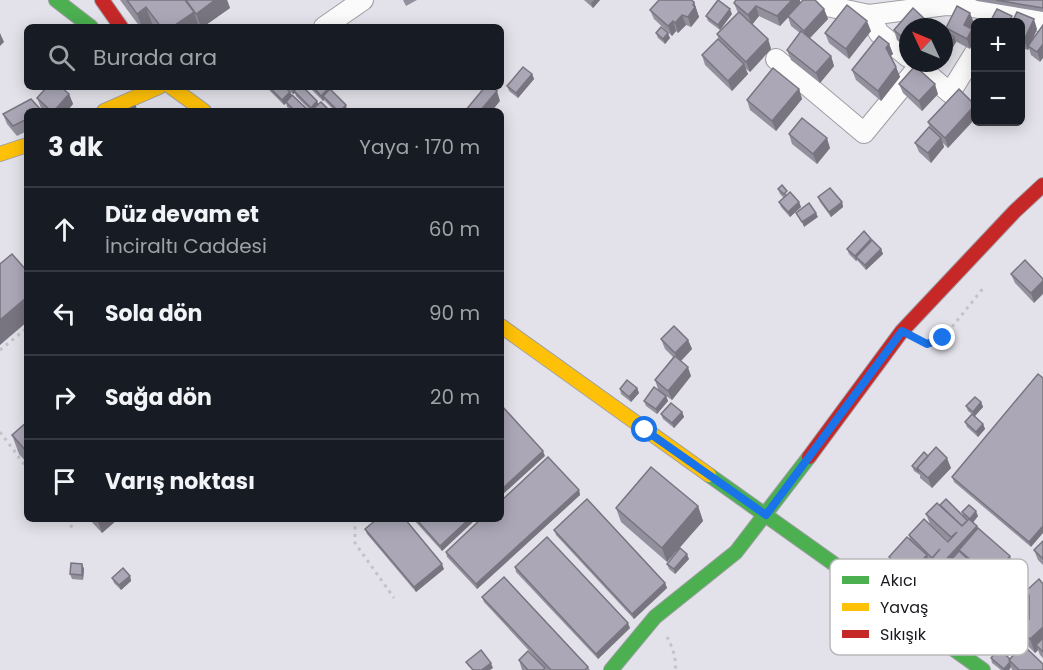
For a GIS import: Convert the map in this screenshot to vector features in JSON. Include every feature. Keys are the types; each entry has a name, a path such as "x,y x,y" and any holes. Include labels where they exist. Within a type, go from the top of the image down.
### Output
{"street":[{"path":"56,0 88,24"},
{"path":"102,0 119,24"},
{"path":"328,24 363,0"},
{"path":"799,0 869,15 946,5 966,6 997,17 1043,22"},
{"path":"869,15 879,33 899,50"},
{"path":"926,72 950,93 971,58"},
{"path":"776,60 864,133 907,72"},
{"path":"111,108 152,90"},
{"path":"175,90 200,108"},
{"path":"0,154 24,146"},
{"path":"611,670 655,617 736,552 902,331 1015,211 1043,185"},
{"path":"504,328 830,561"},
{"path":"962,655 983,670"}],"path":[{"path":"902,331 927,344 943,338 985,286"},
{"path":"0,350 24,330"},
{"path":"0,432 24,464"},
{"path":"68,522 74,530"},
{"path":"355,522 355,543 394,598"},
{"path":"655,617 670,643 676,664 675,670"}],"building":[{"path":"127,0 185,0 194,12 176,24 159,24 146,7 137,14"},
{"path":"186,0 215,0 196,14"},
{"path":"659,0 691,0 695,7 688,17 682,15 675,23 673,21 668,26 650,10"},
{"path":"718,0 730,9 718,25 706,16"},
{"path":"736,0 792,0 777,16 756,6 748,15 734,3"},
{"path":"803,0 815,0 824,9 804,31 788,16"},
{"path":"996,0 1043,0 1043,8"},
{"path":"847,5 867,21 846,49 825,33"},
{"path":"957,6 970,13 964,25 971,28 967,39 953,32 953,18 951,18"},
{"path":"913,8 924,18 904,18"},
{"path":"997,9 1012,16 1011,18 992,18"},
{"path":"739,12 768,39 746,62 717,34"},
{"path":"1017,12 1034,19 1025,38 1025,18 1014,18"},
{"path":"899,24 899,34 894,30"},
{"path":"1043,25 1043,44 1037,52 1028,46"},
{"path":"661,27 668,33 663,39 656,33"},
{"path":"801,31 831,56 816,73 787,50"},
{"path":"879,36 889,44 886,48 896,67 878,91 852,70"},
{"path":"718,39 744,64 728,81 702,55"},
{"path":"523,67 532,74 516,93 507,86"},
{"path":"773,68 799,89 772,121 747,100"},
{"path":"910,72 922,72 935,84 919,101 899,84"},
{"path":"959,89 971,101 971,109 945,138 928,122"},
{"path":"44,90 64,90 69,94 57,108 48,108 37,98"},
{"path":"272,90 290,92 282,100"},
{"path":"306,90 317,101 311,108 294,91"},
{"path":"316,90 327,90 321,96"},
{"path":"331,90 346,105 343,108 335,108 323,96"},
{"path":"482,90 497,91 483,108 468,108"},
{"path":"292,95 306,108 292,108 286,102"},
{"path":"31,99 39,108 24,108 24,120 13,126 3,114"},
{"path":"321,102 327,108 314,108"},
{"path":"802,118 827,138 813,154 789,134"},
{"path":"929,127 941,138 928,153 915,143"},
{"path":"782,185 787,191 784,194 778,189"},
{"path":"830,188 842,202 829,212 818,197"},
{"path":"790,192 799,202 788,212 779,202"},
{"path":"809,203 816,213 802,222 796,213"},
{"path":"864,231 871,239 855,256 847,249"},
{"path":"872,240 881,249 865,265 856,257"},
{"path":"12,254 24,268 24,300 0,320 0,264"},
{"path":"1025,260 1043,279 1031,293 1011,274"},
{"path":"674,326 688,340 675,353 661,339"},
{"path":"675,356 688,367 668,391 655,380"},
{"path":"1038,374 1043,378 1043,526 1029,542 952,477"},
{"path":"627,380 637,388 629,397 620,389"},
{"path":"654,387 666,396 656,409 644,401"},
{"path":"975,397 981,402 973,412 966,406"},
{"path":"671,403 682,412 672,423 661,414"},
{"path":"504,408 543,451 504,487"},
{"path":"972,414 983,424 976,432 965,422"},
{"path":"24,425 24,449 12,435"},
{"path":"936,447 947,458 928,478 917,468"},
{"path":"924,452 928,456 917,468 918,471 912,466"},
{"path":"548,457 579,490 476,584 446,552 478,522 504,522 504,498"},
{"path":"651,467 698,506 662,548 616,508"},
{"path":"587,499 665,583 632,614 554,530"},
{"path":"946,499 968,521 962,526 940,505"},
{"path":"937,503 962,526 969,519 977,526 946,559 932,559 940,549 932,558 909,535 924,519 948,542 957,532 951,537 926,514"},
{"path":"969,505 976,511 970,519 962,512"},
{"path":"373,522 407,522 442,564 414,587 365,529"},
{"path":"419,522 466,522 440,546"},
{"path":"978,528 1010,556 1007,559 970,559 959,550"},
{"path":"547,537 628,623 596,654 515,567"},
{"path":"907,537 927,555 923,559 891,559 889,557"},
{"path":"1043,541 1043,559 1034,550"},
{"path":"680,548 687,554 674,569 667,564"},
{"path":"959,551 968,559 952,559"},
{"path":"71,563 82,564 82,575 70,574"},
{"path":"123,568 130,576 119,585 112,578"},
{"path":"504,577 588,667 585,670 551,670 482,597"},
{"path":"1039,579 1043,584 1043,627 1030,639 1028,637 1028,589"},
{"path":"1043,638 1043,652 1036,645"},
{"path":"481,650 491,663 484,670 473,670 466,662"},
{"path":"1028,650 1043,664 1043,670 1019,670 1009,660 1014,655 1028,655"},
{"path":"528,651 545,668 543,670 528,670 519,660"},
{"path":"994,655 1006,655 1010,662 1004,669 991,658"}],"traffic: fast":[{"path":"56,0 87,24"},
{"path":"611,670 655,617 736,552 809,457"},
{"path":"709,475 830,561"},
{"path":"962,655 983,670"}],"traffic: slow":[{"path":"111,108 152,90"},
{"path":"175,90 200,108"},
{"path":"0,154 24,146"},
{"path":"504,328 709,475"}],"traffic: jam":[{"path":"102,0 119,24"},
{"path":"809,457 902,331 1015,211 1043,185"}],"route":[{"path":"645,430 766,515 902,331 927,344 943,338"}]}
